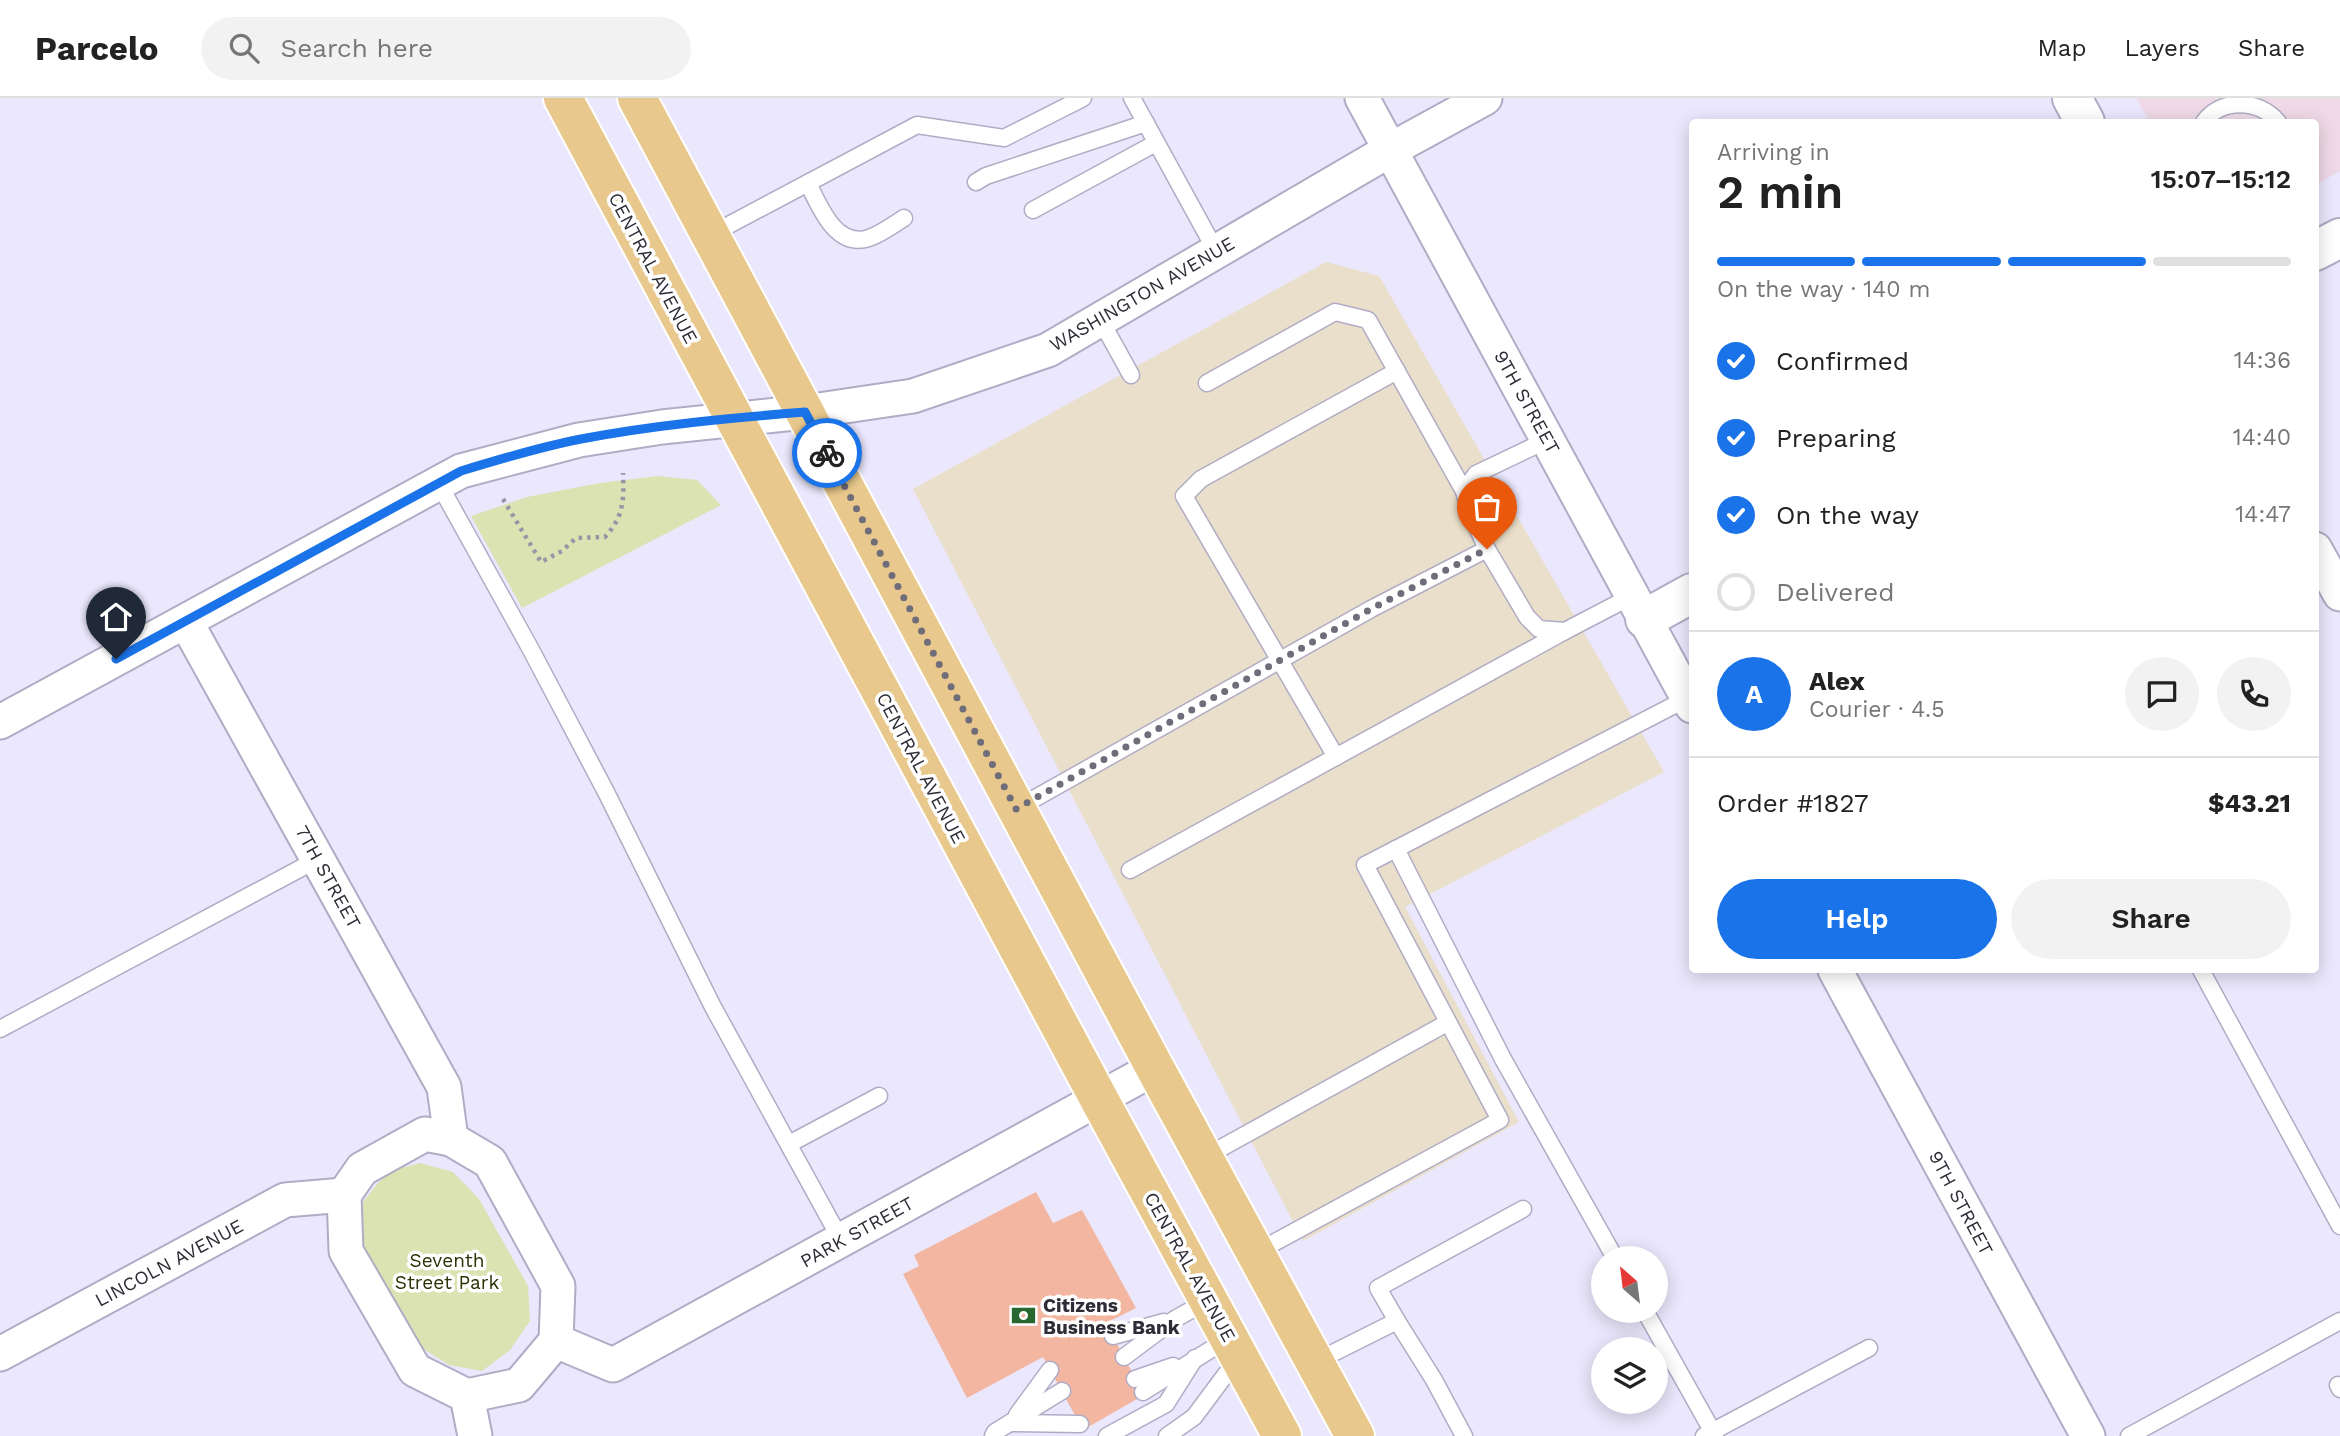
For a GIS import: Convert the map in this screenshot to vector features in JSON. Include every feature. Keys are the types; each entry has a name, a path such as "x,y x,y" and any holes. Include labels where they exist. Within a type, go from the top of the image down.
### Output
{"main road":[{"name":"CENTRAL AVENUE","path":"563,98 1282,1436"},
{"path":"637,98 1203,1158 1355,1436"}],"street":[{"name":"9TH STREET","path":"1362,98 1689,700"},
{"name":"WASHINGTON AVENUE","path":"0,722 461,471 579,440 913,396 1048,350 1390,150 1485,98"},
{"path":"2071,98 2083,119"},
{"path":"2319,249 2340,238"},
{"path":"2319,556 2340,594"},
{"path":"1638,608 1689,594"},
{"name":"7TH STREET","path":"186,622 444,1087 451,1139"},
{"name":"9TH STREET","path":"1837,973 2088,1436"},
{"name":"PARK STREET","path":"556,1342 613,1365 1155,1068"},
{"path":"425,1134 451,1139 490,1162 558,1286 556,1342 519,1385 467,1396 415,1370 346,1251 344,1195 362,1169 425,1134"},
{"name":"LINCOLN AVENUE","path":"0,1354 285,1200 344,1195"},
{"path":"467,1396 475,1436"}],"lane":[{"path":"710,235 917,125 1004,138 1083,98"},
{"path":"1132,98 1216,251"},
{"path":"2207,119 2219,107 2245,102 2258,105 2275,119"},
{"path":"976,182 1146,123"},
{"path":"1033,210 1156,143"},
{"path":"808,183 827,220 838,232 853,239 868,239 904,218"},
{"path":"1207,383 1335,312 1368,320 1464,491 1470,512 1487,549 1527,617 1539,629 1565,631"},
{"path":"1100,319 1131,374"},
{"path":"1336,757 1184,496 1201,479 1397,371"},
{"path":"1464,491 1476,474 1548,440"},
{"path":"439,484 606,792 713,1007 841,1240"},
{"path":"1016,809 1371,609 1487,549"},
{"path":"1130,870 1565,631 1638,608"},
{"path":"1255,1254 1500,1120 1365,865 1689,702"},
{"path":"1396,849 1503,1059 1608,1246"},
{"path":"0,1029 318,859"},
{"path":"2203,973 2340,1226"},
{"path":"1203,1158 1447,1023"},
{"path":"789,1144 879,1096"},
{"path":"1464,1436 1434,1380 1378,1288 1523,1209"},
{"path":"1124,1357 1175,1318 1209,1300"},
{"path":"1113,1336 1175,1318"},
{"path":"1315,1363 1397,1321"},
{"path":"2129,1436 2340,1321"},
{"path":"1651,1323 1711,1435 1869,1348"},
{"path":"1139,1385 1195,1358 1234,1347"},
{"path":"1167,1436 1194,1417 1234,1347"},
{"path":"1107,1436 1166,1404 1195,1358"},
{"path":"1011,1423 1050,1370"},
{"path":"993,1436 995,1432 1062,1391"},
{"path":"1011,1423 1076,1418"}],"path":[{"path":"503,499 541,562 562,551 576,538 605,537 618,522 623,496 623,473"}],"shaded area":[{"path":"2136,98 2340,98 2340,171 2319,183 2319,119 2148,119"},
{"path":"1326,262 1379,276 1664,772 1405,907 1519,1122 1303,1241 913,489"}],"green space":[{"path":"658,476 697,480 721,505 522,608 471,516 527,497 600,483"},
{"name":"Seventh Street Park","path":"420,1163 453,1172 479,1199 528,1286 530,1321 510,1350 482,1371 449,1365 419,1346 390,1301 355,1227 362,1203 387,1172"}],"building":[{"name":"Citizens Business Bank","path":"1036,1192 1053,1223 1082,1210 1136,1308 1106,1323 1144,1395 1083,1430 1043,1357 967,1398 903,1274 919,1266 914,1255"}],"way so far":[{"path":"827,453 1016,809 1371,609 1487,549"}],"place":[{"name":"Citizens Business Bank","path":"1023,1316"}],"route":[{"path":"116,659 461,471 502,459 579,440 662,427 805,412 827,453"}]}
